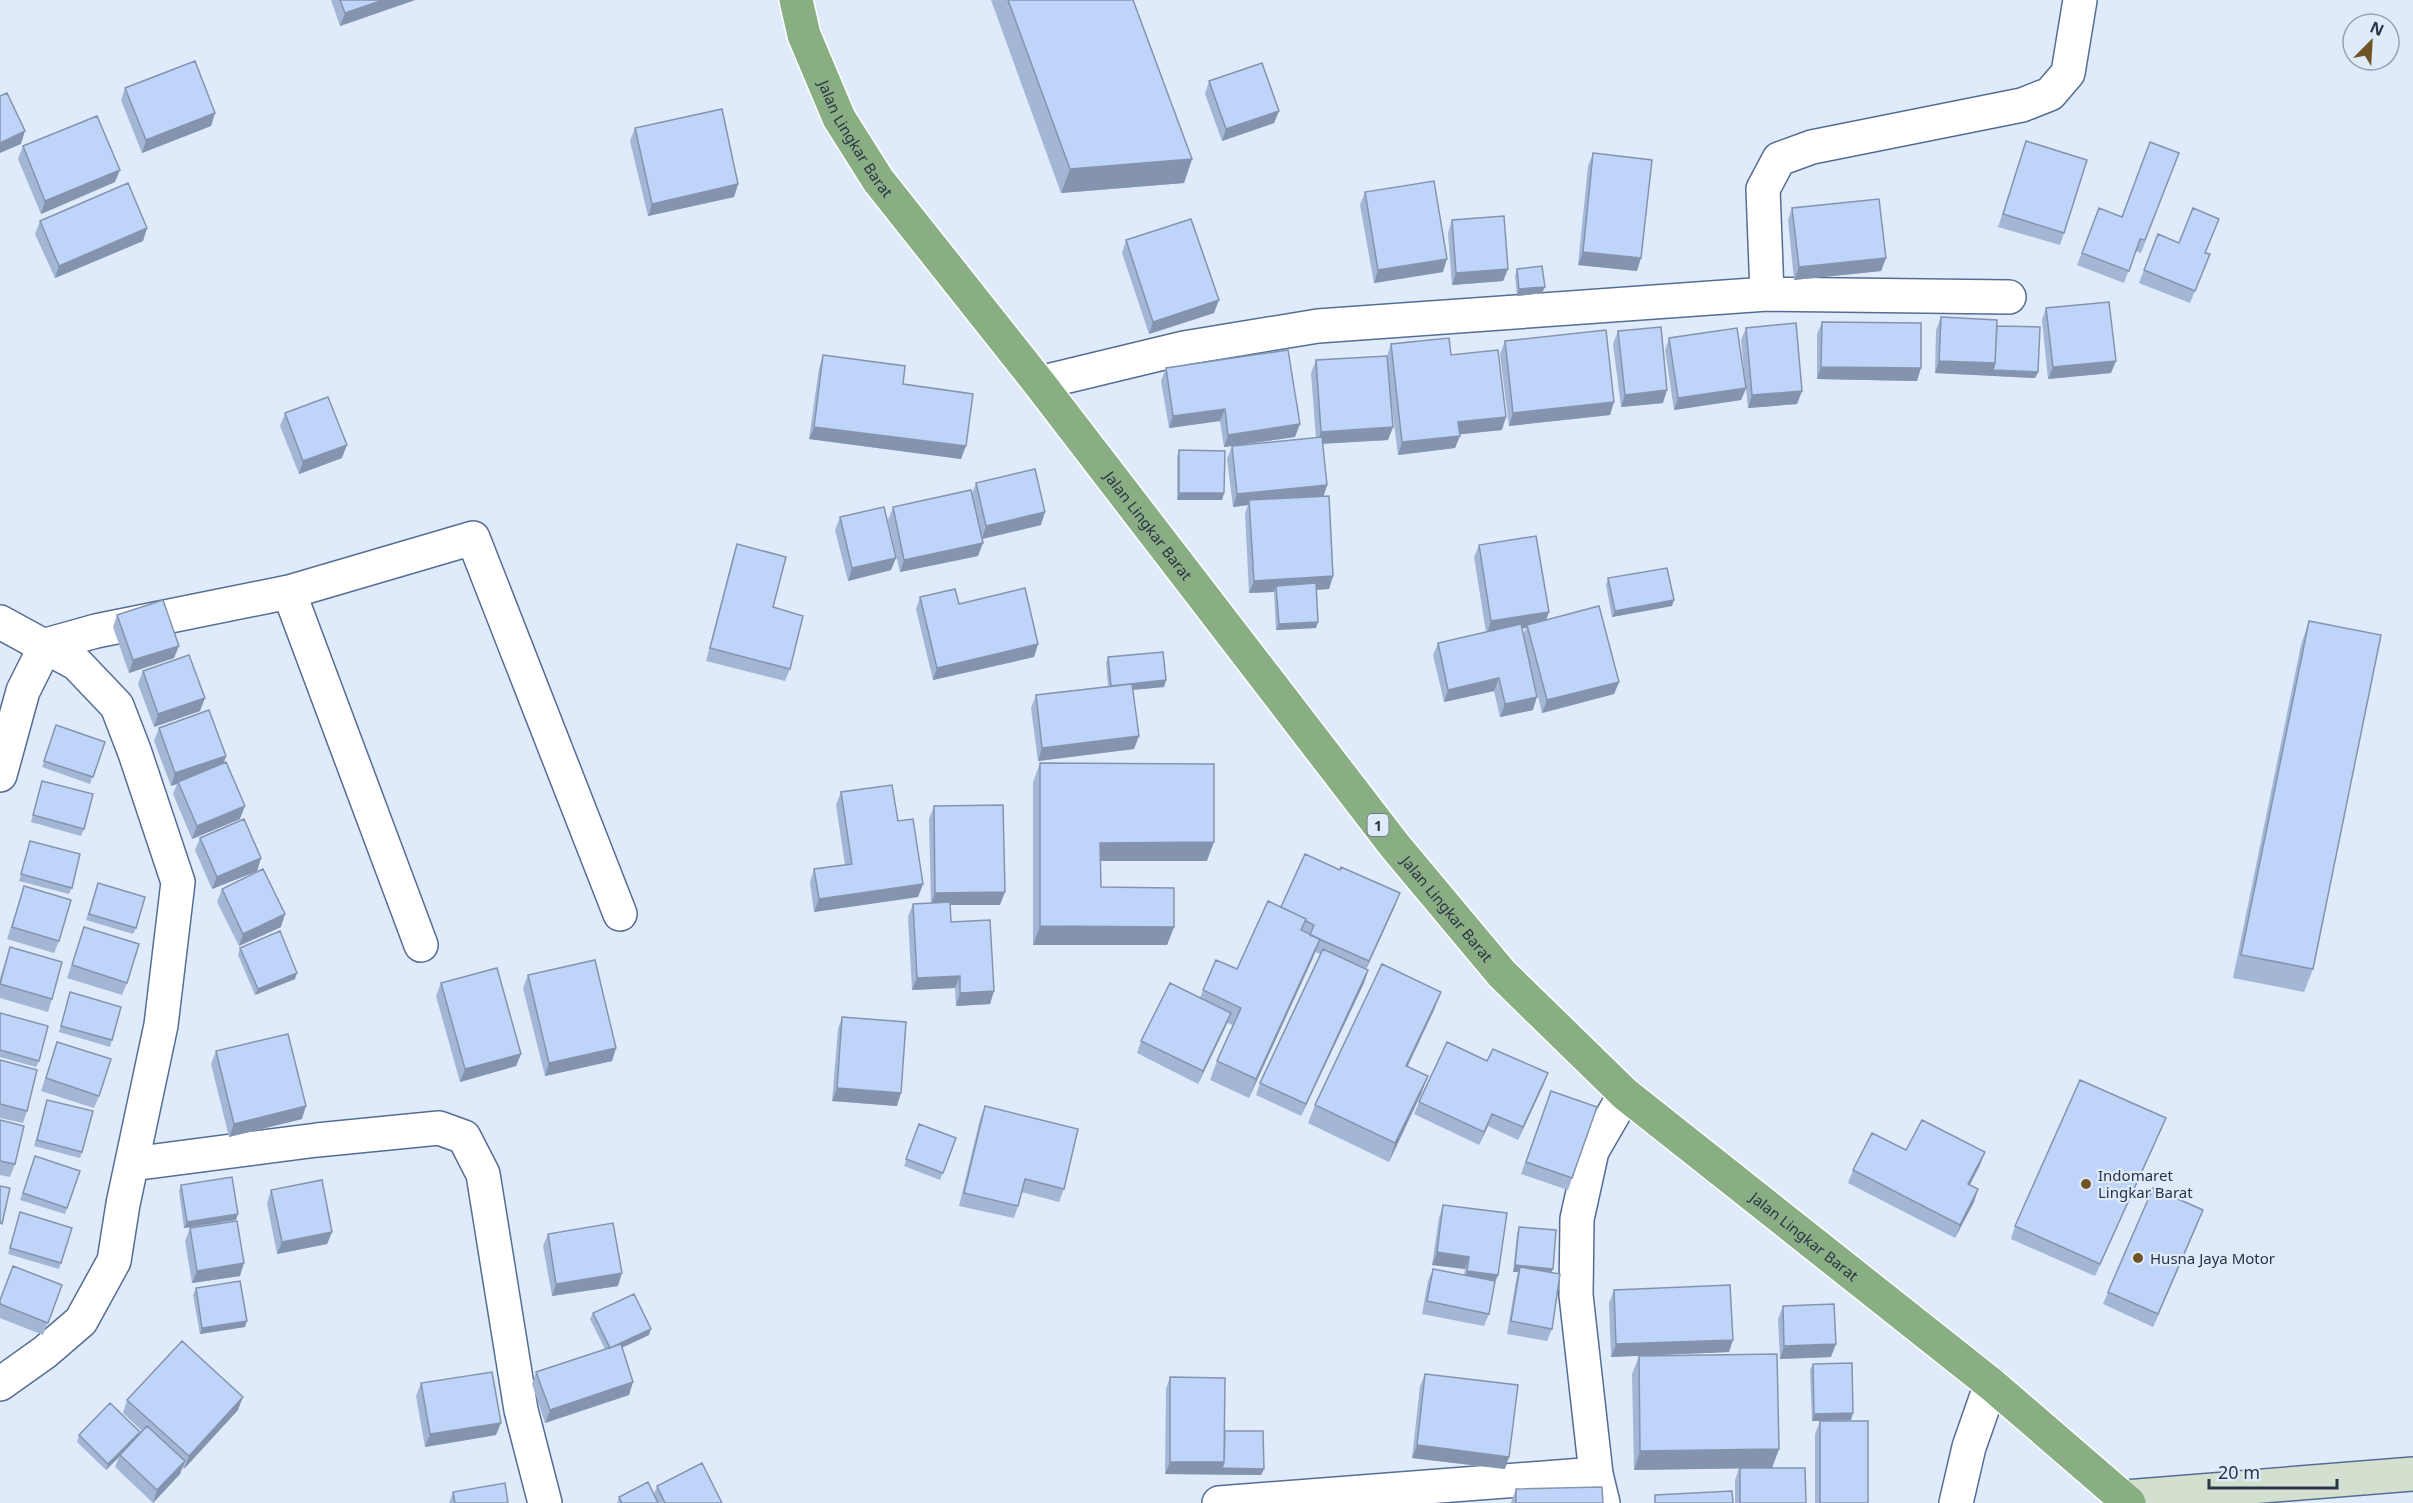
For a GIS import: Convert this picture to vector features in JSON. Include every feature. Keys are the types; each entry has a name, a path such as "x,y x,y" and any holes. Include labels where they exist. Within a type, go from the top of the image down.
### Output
{"highway":[{"name":"Jalan Lingkar Barat","path":"796,0 804,35 838,118 878,180 1039,383 1395,846 1502,974 1625,1094 1991,1384 2127,1500"}],"main road":[{"path":"2127,1500 2413,1474"}],"street":[{"path":"1767,294 1763,189 1779,159 1812,147 2011,108 2050,94 2068,73 2080,0"},
{"path":"1039,383 1184,348 1318,326 1767,294 2009,297"},
{"path":"0,775 23,691 46,645 96,631 289,592 473,538 620,914"},
{"path":"289,592 421,945"},
{"path":"0,621 77,664 117,706 178,882 161,1025 114,1261 81,1321 45,1352 0,1384"},
{"path":"1219,1503 1599,1488 1576,1295 1577,1219 1592,1151 1625,1094"},
{"path":"132,1164 317,1140 439,1128 464,1137 483,1174 521,1410 545,1503"},
{"path":"1956,1503 1969,1447 1991,1384"}],"building":[{"path":"340,0 383,0 345,13"},
{"path":"1008,0 1133,0 1192,159 1070,169"},
{"path":"195,61 215,113 146,140 125,88"},
{"path":"1262,63 1279,111 1226,129 1209,81"},
{"path":"7,93 25,131 0,143 0,96"},
{"path":"722,109 738,184 652,204 635,128"},
{"path":"97,116 120,170 45,201 23,146"},
{"path":"2026,141 2087,160 2064,233 2003,214"},
{"path":"2150,142 2179,153 2145,240 2140,239 2129,271 2082,253 2099,208 2122,217"},
{"path":"1593,153 1652,160 1641,258 1583,252"},
{"path":"1434,181 1447,259 1378,270 1365,192"},
{"path":"128,183 147,228 59,266 40,221"},
{"path":"1879,199 1886,258 1799,267 1792,208"},
{"path":"2193,208 2219,219 2205,253 2210,254 2195,291 2144,270 2158,234 2179,243"},
{"path":"1504,216 1508,269 1456,273 1452,220"},
{"path":"1191,219 1219,300 1153,322 1126,240"},
{"path":"1542,266 1545,287 1519,289 1517,269"},
{"path":"2109,302 2116,361 2053,367 2046,308"},
{"path":"1941,317 1997,320 1995,363 1939,361"},
{"path":"1822,322 1921,323 1921,368 1821,367"},
{"path":"1796,323 1802,391 1752,395 1746,328"},
{"path":"1997,326 2040,327 2038,372 1993,370"},
{"path":"1661,327 1667,390 1625,395 1618,331"},
{"path":"1737,328 1746,388 1678,398 1669,338"},
{"path":"1606,330 1614,402 1513,413 1505,341"},
{"path":"1449,338 1451,355 1498,350 1506,417 1458,422 1460,436 1402,442 1391,344"},
{"path":"1288,350 1300,424 1228,435 1225,409 1173,416 1166,368"},
{"path":"823,355 905,366 903,384 973,394 966,446 814,427"},
{"path":"1387,356 1393,427 1321,432 1316,360"},
{"path":"328,397 347,445 303,461 285,413"},
{"path":"1322,437 1327,485 1237,494 1232,446"},
{"path":"1179,450 1225,451 1224,493 1179,493"},
{"path":"1035,469 1045,512 986,526 976,483"},
{"path":"971,490 983,543 904,560 893,507"},
{"path":"1329,496 1333,576 1254,581 1249,500"},
{"path":"884,507 896,558 852,568 840,517"},
{"path":"1536,536 1549,612 1491,621 1479,545"},
{"path":"737,544 786,557 773,607 803,616 790,669 710,648"},
{"path":"1667,568 1674,600 1615,611 1608,578"},
{"path":"1316,583 1318,622 1279,624 1276,586"},
{"path":"1025,588 1038,644 937,668 920,597 955,589 959,604"},
{"path":"163,600 179,646 133,660 117,615"},
{"path":"1599,606 1619,682 1547,700 1527,625"},
{"path":"2309,621 2381,635 2313,969 2241,955"},
{"path":"1521,624 1537,697 1505,704 1499,678 1448,690 1438,643"},
{"path":"1163,652 1166,680 1111,686 1108,657"},
{"path":"189,655 205,698 158,714 143,671"},
{"path":"1132,684 1139,736 1042,748 1036,695"},
{"path":"209,710 226,756 175,773 159,728"},
{"path":"56,725 105,742 93,777 44,761"},
{"path":"226,762 245,806 197,826 178,782"},
{"path":"1040,763 1214,764 1214,842 1100,843 1101,887 1174,888 1174,927 1040,926"},
{"path":"42,781 93,794 84,829 33,815"},
{"path":"892,785 898,821 913,819 923,884 819,899 814,869 852,864 841,792"},
{"path":"1003,805 1005,892 935,893 934,806"},
{"path":"244,819 261,858 217,877 200,838"},
{"path":"30,841 80,854 72,888 21,874"},
{"path":"1305,854 1400,893 1369,961 1310,935 1314,925 1281,907"},
{"path":"263,869 285,914 243,934 222,889"},
{"path":"98,883 145,897 136,928 89,914"},
{"path":"24,886 71,900 59,941 12,927"},
{"path":"1268,901 1306,919 1301,930 1320,939 1256,1079 1217,1061 1241,1008 1203,990 1216,960 1237,969"},
{"path":"950,902 951,922 990,920 994,991 960,993 960,976 917,978 913,904"},
{"path":"84,927 139,944 127,983 72,965"},
{"path":"280,931 297,973 258,989 240,948"},
{"path":"10,947 62,962 52,999 0,984"},
{"path":"1323,949 1368,970 1306,1104 1260,1083"},
{"path":"595,960 616,1048 549,1063 528,975"},
{"path":"1382,964 1441,992 1406,1066 1428,1076 1395,1143 1315,1105"},
{"path":"497,968 521,1054 465,1069 441,983"},
{"path":"1170,983 1231,1013 1203,1071 1141,1041"},
{"path":"70,992 121,1007 112,1040 61,1026"},
{"path":"0,1013 48,1026 39,1061 0,1050"},
{"path":"842,1017 906,1022 901,1093 837,1088"},
{"path":"288,1034 306,1106 234,1124 216,1051"},
{"path":"57,1042 111,1059 99,1096 46,1078"},
{"path":"1447,1042 1487,1061 1493,1049 1548,1073 1523,1127 1492,1114 1484,1132 1419,1102"},
{"path":"0,1060 37,1070 27,1111 0,1104"},
{"name":"Indomaret Lingkar Barat","path":"2080,1080 2166,1118 2100,1264 2015,1226"},
{"path":"1551,1091 1597,1107 1572,1178 1526,1162"},
{"path":"47,1100 93,1111 82,1152 37,1140"},
{"path":"985,1106 1078,1129 1064,1189 1025,1179 1018,1206 964,1193"},
{"path":"0,1120 24,1126 15,1164 0,1161"},
{"path":"1922,1120 1985,1152 1968,1184 1978,1189 1960,1225 1853,1170 1872,1133 1906,1150"},
{"path":"919,1124 956,1138 943,1173 906,1159"},
{"path":"35,1156 80,1171 67,1208 23,1193"},
{"path":"232,1177 238,1214 187,1222 181,1185"},
{"path":"322,1180 332,1232 282,1242 271,1190"},
{"path":"0,1186 10,1188 2,1224 0,1223"},
{"path":"2153,1188 2203,1210 2158,1314 2108,1292"},
{"path":"1443,1205 1507,1213 1498,1275 1467,1271 1469,1257 1437,1252"},
{"path":"20,1212 72,1228 61,1263 10,1248"},
{"path":"237,1221 244,1263 197,1271 190,1228"},
{"path":"613,1223 622,1273 556,1284 548,1234"},
{"path":"1519,1227 1556,1230 1553,1269 1515,1265"},
{"path":"13,1266 62,1285 48,1323 0,1304"},
{"path":"1520,1267 1560,1274 1552,1329 1511,1321"},
{"path":"1433,1269 1495,1281 1489,1314 1427,1301"},
{"path":"240,1281 247,1321 202,1328 196,1288"},
{"path":"1730,1285 1733,1340 1616,1344 1614,1290"},
{"path":"634,1294 651,1329 610,1348 593,1313"},
{"path":"1834,1304 1836,1344 1784,1346 1783,1306"},
{"path":"182,1341 243,1397 189,1456 127,1400"},
{"path":"621,1344 633,1382 550,1410 536,1372"},
{"path":"1777,1354 1779,1449 1640,1451 1639,1356"},
{"path":"1852,1363 1853,1413 1814,1414 1813,1364"},
{"path":"492,1372 501,1423 430,1434 421,1383"},
{"path":"1425,1374 1518,1385 1509,1457 1417,1445"},
{"path":"1170,1377 1225,1378 1224,1462 1170,1462"},
{"path":"110,1403 140,1432 108,1464 79,1435"},
{"path":"1820,1421 1868,1421 1868,1503 1820,1503"},
{"path":"147,1426 185,1461 157,1490 120,1455"},
{"path":"1225,1431 1263,1431 1264,1469 1222,1468"},
{"path":"702,1463 722,1503 665,1503 657,1486"},
{"path":"1740,1468 1805,1468 1806,1503 1740,1503"},
{"path":"648,1482 658,1503 622,1503 619,1497"},
{"path":"505,1483 508,1503 455,1503 453,1492"},
{"path":"1602,1487 1603,1503 1516,1503 1516,1489"},
{"path":"1732,1491 1733,1503 1655,1503 1655,1495"}],"place":[{"name":"Indomaret Lingkar Barat","path":"2086,1184"},
{"name":"Husna Jaya Motor","path":"2138,1258"}]}
